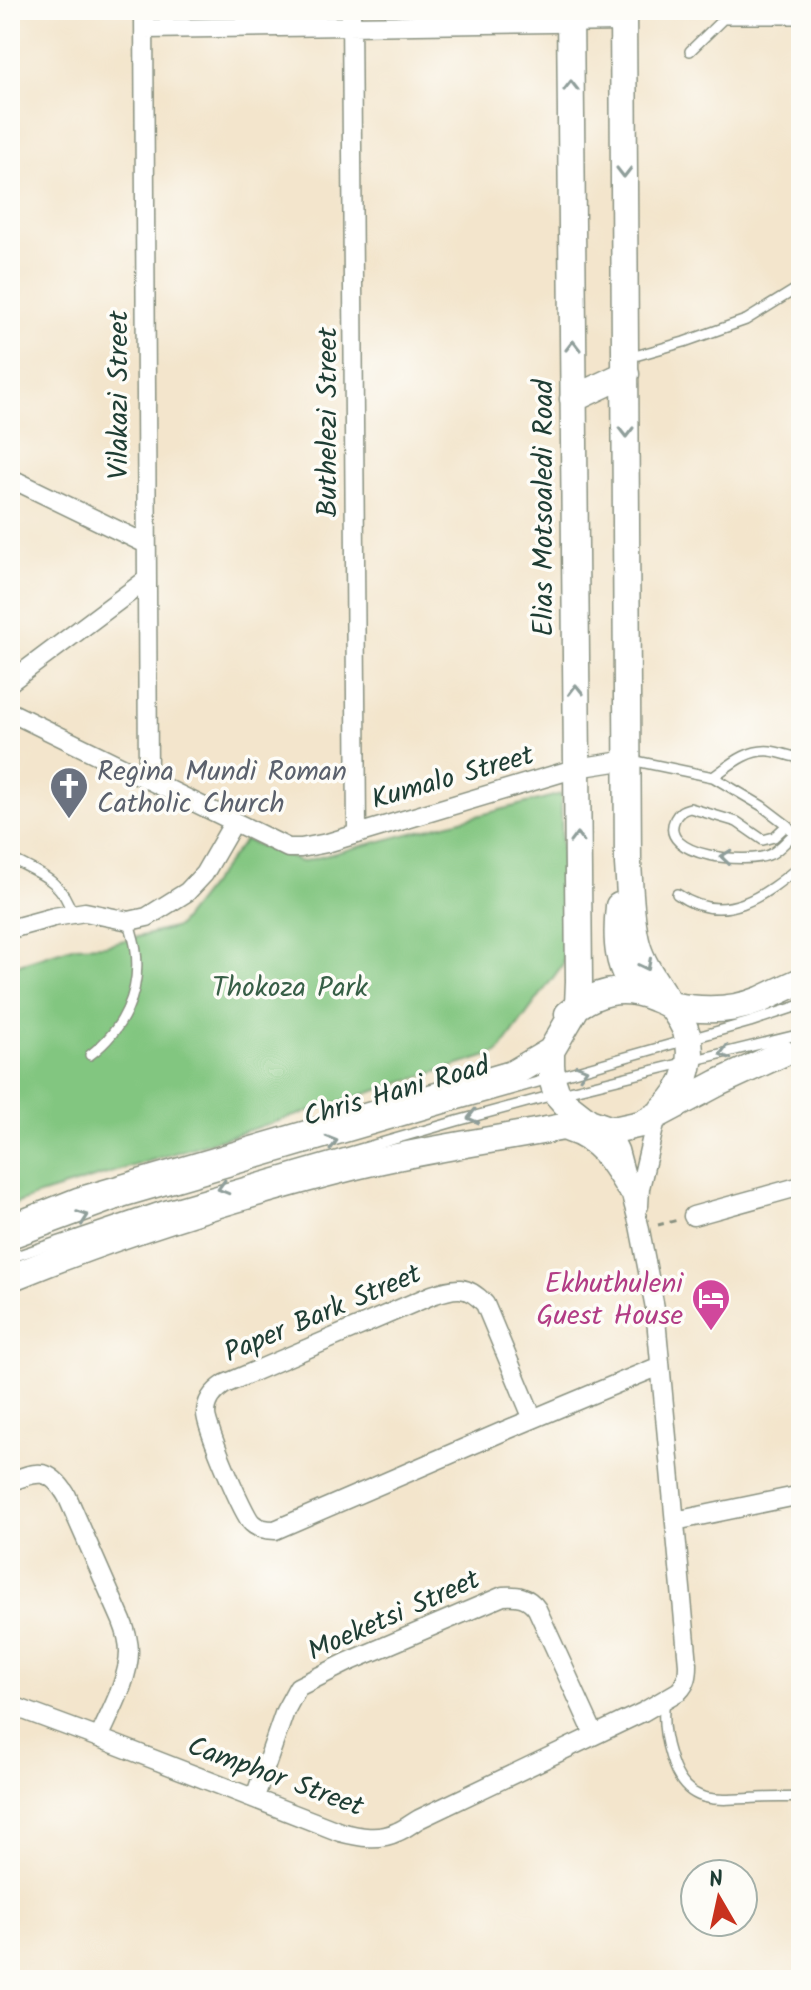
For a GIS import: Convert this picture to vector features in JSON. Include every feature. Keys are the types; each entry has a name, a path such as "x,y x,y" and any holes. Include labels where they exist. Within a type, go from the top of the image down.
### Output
{"main road":[{"path":"623,16 628,864 633,929 638,948 650,974 687,1031 687,1063 668,1105 657,1115"},
{"name":"Elias Motsoaledi Road","path":"570,17 578,1005"},
{"path":"573,399 626,367"},
{"path":"628,864 618,907 617,935 622,966 628,980 641,993 670,1005 712,1010 758,1001 801,981"},
{"path":"472,1085 515,1059 578,1005 610,991 641,993"},
{"path":"578,1005 551,1051 555,1087 566,1104 599,1126"},
{"path":"10,1278 108,1240 355,1166 560,1128 628,1128 795,1045"},
{"name":"Chris Hani Road","path":"687,1063 728,1067 795,1045"},
{"name":"Chris Hani Road","path":"10,1228 78,1201 512,1074 551,1051"},
{"path":"560,1128 583,1134 597,1143 628,1186"}],"street":[{"path":"144,19 623,16"},
{"name":"Buthelezi Street","path":"351,17 357,833"},
{"name":"Vilakazi Street","path":"144,19 148,779"},
{"path":"10,478 146,544"},
{"path":"10,682 146,580"},
{"name":"Kumalo Street","path":"10,712 288,848 313,846 577,768 628,760"},
{"path":"10,929 85,912 129,921 147,917 187,892 204,874 234,822"},
{"path":"639,1227 640,1188 657,1115"},
{"path":"599,1126 619,1150 655,1308 675,1521 801,1495"},
{"path":"693,1216 801,1186"},
{"name":"Paper Bark Street","path":"533,1419 485,1304 473,1292 454,1288 225,1384 212,1394 206,1412 209,1429 248,1518 256,1526 275,1530 660,1366"},
{"path":"10,1482 36,1473 46,1474 59,1483 127,1635 128,1662 99,1738"},
{"name":"Camphor Street","path":"10,1705 355,1836 388,1836 665,1700 683,1686 688,1664 675,1521"},
{"name":"Moeketsi Street","path":"255,1797 285,1711 298,1687 346,1663 503,1596 520,1596 537,1609 594,1734"}],"lane":[{"path":"690,51 723,14 801,19"},
{"path":"626,367 746,320 801,286"},
{"path":"713,777 740,758 755,752 771,751 801,758"},
{"path":"628,760 713,777 762,806 794,833"},
{"path":"690,808 737,822 763,840 794,833 769,855 756,859 717,858 683,845 674,835 673,826 679,813 690,808"},
{"path":"10,858 55,884 68,899 72,914"},
{"path":"677,894 703,907 721,909 755,899 801,865"},
{"path":"90,1055 114,1033 134,995 136,951 129,921"},
{"name":"Chris Hani Road","path":"10,1244 124,1202 453,1106 687,1063 801,1005"},
{"name":"Chris Hani Road","path":"10,1258 163,1206 555,1087 687,1063"},
{"path":"665,1700 664,1730 673,1767 699,1796 724,1801 801,1797"}],"path":[{"path":"639,1227 693,1216"}],"green space":[{"name":"Thokoza Park","path":"561,794 563,964 498,1053 10,1206 10,967 75,946 105,945 177,927 245,840 301,862"}],"place":[{"name":"Regina Mundi Roman Catholic Church","path":"69,820"},
{"name":"Ekhuthuleni Guest House","path":"711,1332"}]}
